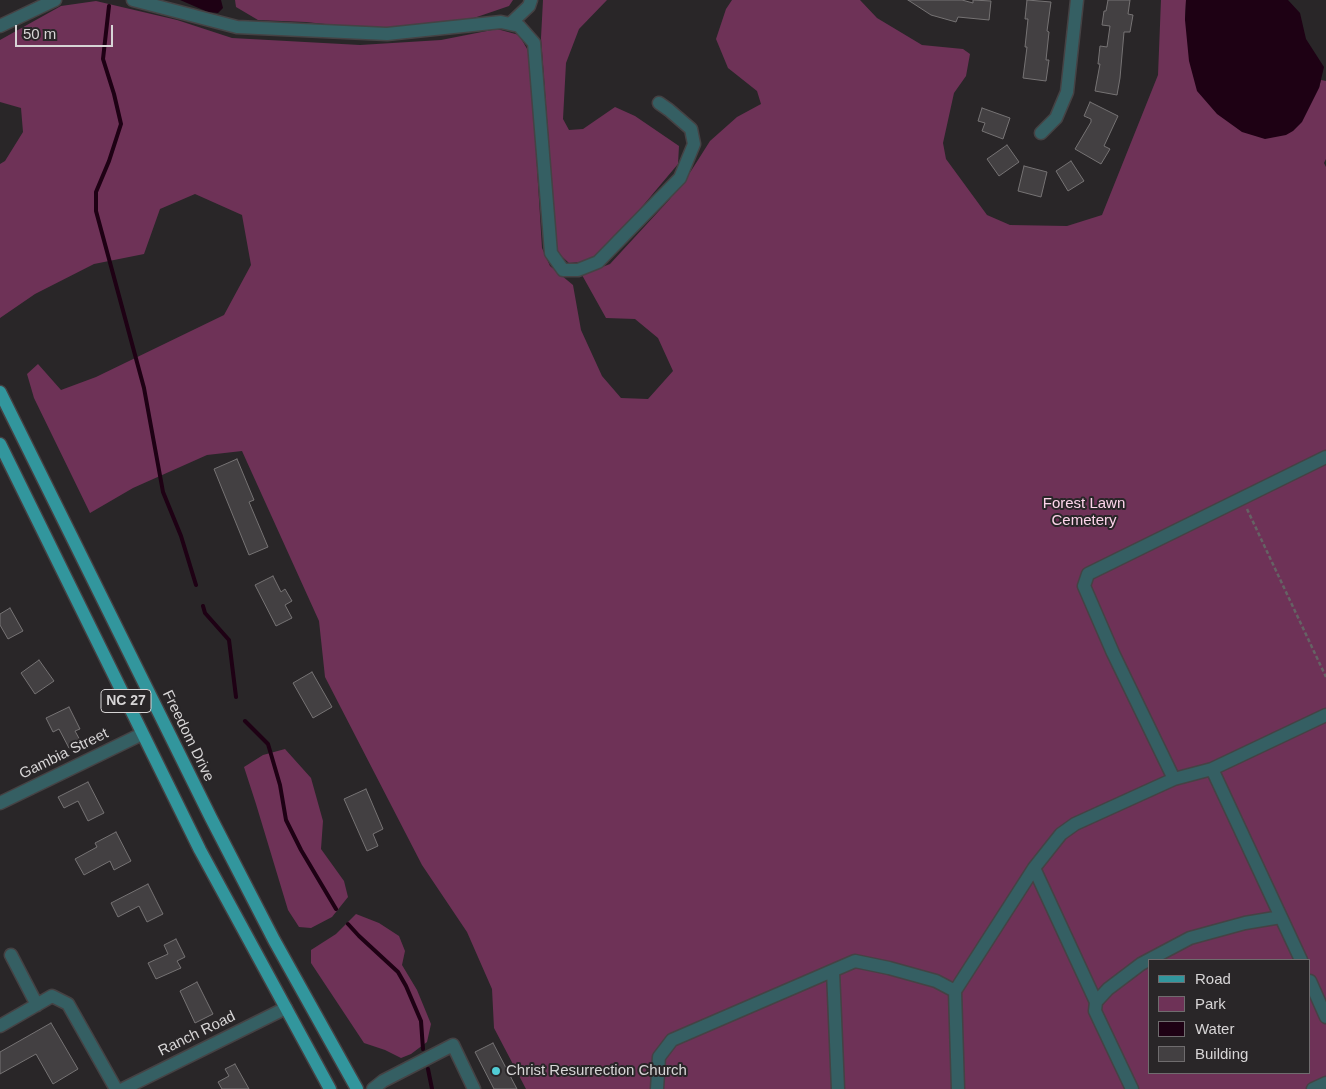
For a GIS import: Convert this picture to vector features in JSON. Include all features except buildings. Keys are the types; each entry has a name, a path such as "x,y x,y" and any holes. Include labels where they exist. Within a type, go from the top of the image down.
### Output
{"main road":[{"name":"Freedom Drive","path":"0,392 5,414 211,818 269,931 357,1089"},
{"name":"NC 27","path":"0,444 200,850 330,1089"}],"street":[{"path":"0,26 55,0"},
{"path":"133,0 237,28 387,34 500,22 519,26 534,43 551,253 563,270 578,270 598,262 680,178 694,144 691,130 669,110 659,104"},
{"path":"510,24 529,6 532,0"},
{"path":"1041,133 1056,118 1067,92 1077,0"},
{"path":"1174,779 1113,653 1084,586 1088,574 1326,457"},
{"path":"958,1089 955,991 1034,868 1061,834 1075,824 1174,779 1212,769 1326,715"},
{"name":"Gambia Street","path":"0,803 142,734"},
{"path":"1212,769 1301,959"},
{"path":"1034,868 1096,1002 1095,1011 1132,1089"},
{"path":"1150,959 1190,938 1245,923 1281,917"},
{"path":"11,955 37,1005"},
{"path":"1096,1002 1108,990 1148,960"},
{"path":"656,1089 659,1057 672,1040 855,961 936,981 955,991"},
{"path":"833,971 838,1089"},
{"path":"1311,983 1326,1017"},
{"path":"0,1026 52,996 68,1004 116,1089"},
{"name":"Ranch Road","path":"123,1089 286,1008"},
{"path":"373,1089 383,1081 453,1045 474,1089"},
{"path":"1313,1089 1326,1083"}],"path":[{"path":"1242,498 1326,677"}],"green space":[{"path":"235,0 513,0 509,6 471,19 381,30 306,22 258,20 236,7"},
{"path":"543,0 607,0 579,29 566,63 563,119 569,130 583,129 615,107 635,116 679,146 678,164 603,253 581,262 569,263 557,252 541,38"},
{"name":"Forest Lawn Cemetery","path":"732,0 860,0 877,18 922,45 963,49 970,54 966,76 954,93 943,143 946,159 987,215 1010,225 1067,226 1102,215 1158,75 1161,0 1186,0 1185,20 1319,88 1321,80 1326,81 1326,159 1324,163 1326,167 1326,1089 526,1089 494,1028 492,989 467,932 422,865 325,677 319,621 242,451 207,455 133,488 90,513 34,398 27,374 38,364 61,390 96,377 224,315 251,265 242,215 195,194 160,209 144,254 94,264 35,294 0,318 0,164 5,161 23,132 21,108 0,102 0,40 61,6 96,1 177,20 232,38 360,45 441,40 497,29 519,35 530,54 542,248 550,266 573,285 581,330 602,376 621,398 648,399 673,371 658,338 635,319 606,318 582,275 610,264 669,200 691,171 710,141 737,117 761,104 757,91 728,68 716,39 726,9"},
{"path":"285,749 311,778 323,821 321,849 344,881 348,897 332,917 311,928 299,927 288,910 244,767 263,755"},
{"path":"356,914 379,923 399,936 405,951 402,965 417,990 431,1024 427,1042 411,1054 401,1058 364,1043 311,963 311,950 336,934"}],"water":[{"path":"180,0 221,0 223,8 218,13 208,12"},
{"path":"1186,0 1288,0 1300,13 1306,39 1324,67 1319,88 1302,122 1293,131 1286,135 1265,139 1242,132 1217,114 1197,91 1189,61 1185,20"}],"waterway":[{"path":"109,6 103,59 121,124 109,161 96,192 96,211 144,388 163,492 181,536 196,585"},
{"path":"203,606 205,613 229,640 236,697"},
{"path":"245,721 268,744 280,785 286,820 301,850 336,909"},
{"path":"348,924 398,972 421,1021 423,1049"},
{"path":"428,1069 432,1089"}],"place":[{"name":"Christ Resurrection Church","path":"496,1071"}]}
